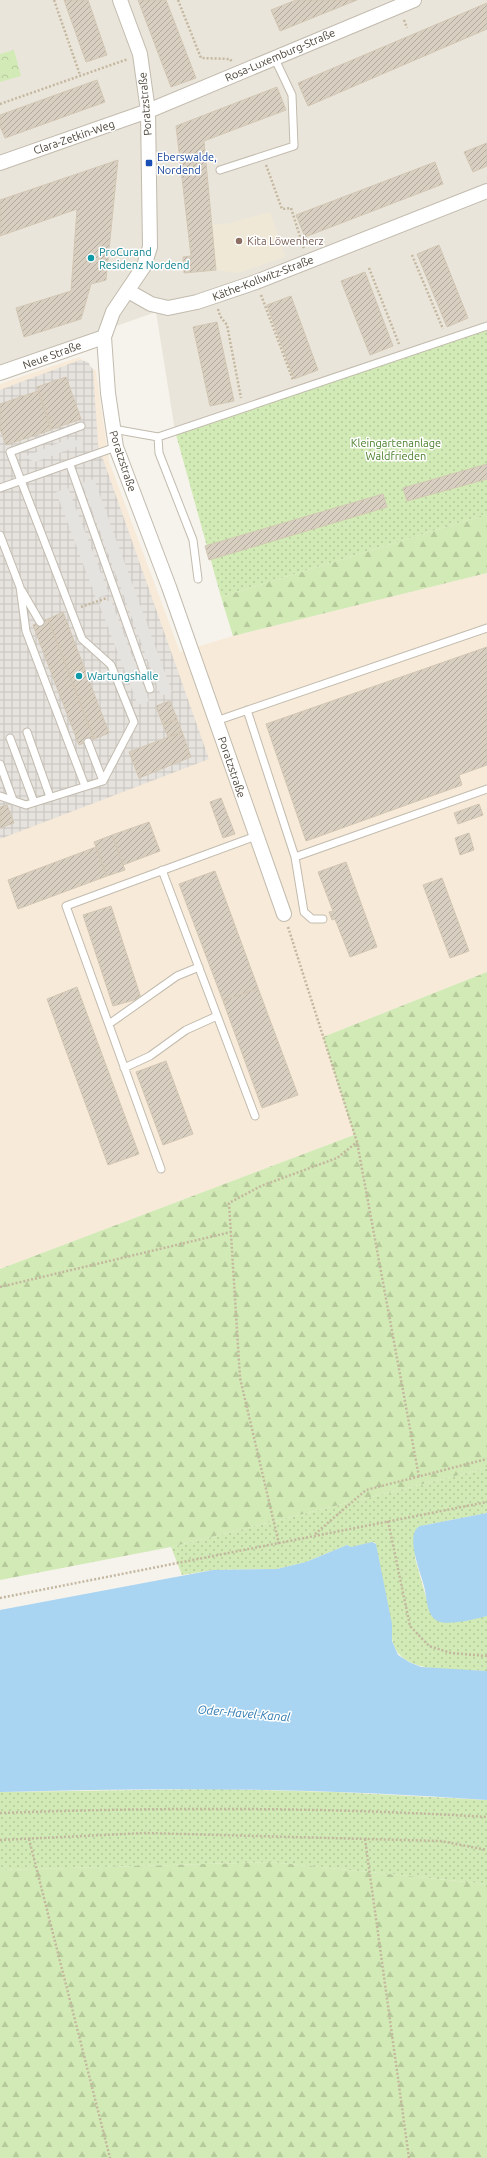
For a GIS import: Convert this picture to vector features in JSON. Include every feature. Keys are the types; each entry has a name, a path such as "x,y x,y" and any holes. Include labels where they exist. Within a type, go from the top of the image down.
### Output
{"street":[{"name":"Poratzstraße","path":"120,0 140,54 148,111 150,246 144,266 113,312 104,337 112,429 116,447 169,587 284,914"},
{"name":"Rosa-Luxemburg-Straße","path":"148,111 274,56 414,0"},
{"name":"Clara-Zetkin-Weg","path":"0,163 148,111"},
{"name":"Käthe-Kollwitz-Straße","path":"128,291 151,304 168,308 197,302 256,282 487,191"},
{"name":"Neue Straße","path":"0,373 104,337"}],"lane":[{"path":"220,170 294,146 292,95 274,56"},
{"path":"112,429 158,437 487,326"},
{"path":"0,796 26,805 103,781 134,722 111,665 82,639 10,452 81,426"},
{"path":"158,437 159,453 193,540 198,579"},
{"path":"0,488 70,465 116,447"},
{"path":"70,465 150,689"},
{"path":"0,535 20,587 40,622"},
{"path":"20,587 26,631 85,786"},
{"path":"216,721 487,628"},
{"path":"247,710 295,857 304,912 312,919 323,919"},
{"path":"27,732 50,797"},
{"path":"10,738 34,802"},
{"path":"88,742 103,781"},
{"path":"0,764 13,800"},
{"path":"295,857 487,789"},
{"path":"161,1169 66,906 256,836"},
{"path":"162,870 256,1116"},
{"path":"109,1024 177,976 199,967"},
{"path":"124,1068 150,1056 186,1030 217,1016"}],"path":[{"path":"54,0 80,76"},
{"path":"178,0 201,58 230,59 238,73"},
{"path":"0,103 140,54"},
{"path":"263,156 282,209 292,208 308,261"},
{"path":"412,255 447,339"},
{"path":"369,268 403,354"},
{"path":"256,282 297,390"},
{"path":"215,296 220,316 227,325 244,408"},
{"path":"71,611 117,594"},
{"path":"284,914 357,1142 420,1477"},
{"path":"280,1544 240,1378 229,1203 261,1186 338,1158 357,1142"},
{"path":"0,1287 231,1232"},
{"path":"314,1535 366,1490 487,1459"},
{"path":"0,1598 487,1502"},
{"path":"388,1521 410,1626 429,1646 451,1653 487,1656"},
{"path":"0,1813 92,1810 392,1811 487,1817"},
{"path":"0,1840 145,1833 441,1841 487,1850"},
{"path":"29,1839 110,2158"},
{"path":"365,1839 409,2158"}],"shaded area":[{"path":"0,0 487,0 487,326 175,431 156,312 0,367"},
{"name":"Kita Löwenherz","path":"270,212 285,257 238,273 216,270 202,271 198,226 230,223"},
{"path":"79,357 96,371 109,461 180,652 233,636 487,573 487,972 323,1037 354,1135 0,1269 0,384"},
{"path":"80,360 88,362 93,370 98,445 209,759 0,839 0,390"},
{"path":"71,438 84,444 35,462 24,457"},
{"path":"94,479 172,692 161,696 82,483"},
{"path":"68,488 109,594 96,598 56,492"},
{"path":"111,600 149,701 138,705 99,604"}],"green space":[{"path":"14,50 21,76 0,82 0,54"},
{"name":"Kleingartenanlage Waldfrieden","path":"487,325 487,514 221,597 175,431"},
{"path":"487,514 487,573 233,636 221,597"},
{"path":"487,972 487,1468 171,1547 0,1580 0,1269 354,1135 323,1037"},
{"path":"487,1468 487,1513 420,1526 415,1558 427,1601 440,1622 456,1622 487,1616 487,1671 426,1667 411,1663 400,1655 393,1644 392,1628 375,1542 351,1547 347,1545 306,1562 277,1569 213,1570 182,1575 171,1547"},
{"path":"217,1789 335,1792 487,1800 487,1884 270,1862 0,1870 0,1792"},
{"path":"270,1862 487,1884 487,2158 0,2158 0,1870"}],"water":[{"path":"487,1513 487,1616 461,1622 440,1622 430,1613 427,1604 424,1586 413,1545 415,1530 420,1526"},
{"name":"Oder-Havel-Kanal","path":"372,1542 376,1544 392,1624 392,1641 398,1655 421,1667 487,1671 487,1800 365,1793 244,1790 122,1789 0,1792 0,1610 213,1570 277,1569 306,1562 347,1545 351,1547"}],"building":[{"path":"64,0 88,0 107,55 86,62"},
{"path":"138,0 166,0 196,78 171,87"},
{"path":"296,0 357,0 280,31 271,10"},
{"path":"487,3 487,29 308,106 298,83"},
{"path":"97,80 105,102 5,138 0,126 0,115"},
{"path":"277,87 286,110 204,141 216,270 184,273 183,257 191,256 176,126"},
{"path":"487,143 487,166 473,172 464,152"},
{"name":"ProCurand Residenz Nordend","path":"118,160 106,280 91,284 81,319 24,337 16,308 71,291 77,209 0,236 0,200"},
{"path":"435,162 443,184 305,237 296,215"},
{"path":"439,245 468,318 447,327 417,254"},
{"path":"365,272 393,346 370,355 341,281"},
{"path":"291,296 318,370 294,379 267,305"},
{"path":"217,322 234,401 210,406 193,327"},
{"path":"66,377 81,419 52,429 37,387"},
{"path":"38,391 51,430 6,445 0,429 0,404"},
{"path":"487,464 487,479 407,501 403,488"},
{"path":"383,494 387,507 209,560 205,546"},
{"name":"Wartungshalle","path":"63,612 109,733 94,739 48,619"},
{"name":"Wartungshalle","path":"48,619 94,739 79,745 33,625"},
{"path":"487,647 487,765 459,775 462,785 306,841 266,724"},
{"path":"170,701 177,719 163,725 156,706"},
{"path":"177,719 182,732 168,737 163,725"},
{"path":"182,732 191,757 139,778 129,752"},
{"path":"221,798 235,834 223,838 210,802"},
{"path":"479,804 483,815 458,824 454,813"},
{"path":"7,805 14,823 0,828 0,807"},
{"path":"149,822 160,851 123,865 112,835"},
{"path":"469,833 474,850 460,855 455,838"},
{"path":"112,835 125,870 107,876 94,842"},
{"path":"96,847 107,876 18,909 8,880"},
{"path":"346,862 377,947 350,957 335,919 332,920 329,912 333,911 318,872"},
{"path":"215,871 258,988 223,1001 179,884"},
{"path":"442,878 469,951 450,958 423,885"},
{"path":"111,906 141,998 113,1006 83,915"},
{"path":"77,987 139,1154 108,1165 47,999"},
{"path":"258,988 298,1095 262,1108 223,1001"},
{"path":"166,1061 193,1134 163,1145 136,1072"}],"place":[{"name":"Eberswalde, Nordend","path":"149,163"},
{"name":"Kita Löwenherz","path":"239,241"},
{"name":"ProCurand Residenz Nordend","path":"91,258"},
{"name":"Wartungshalle","path":"79,676"}]}
